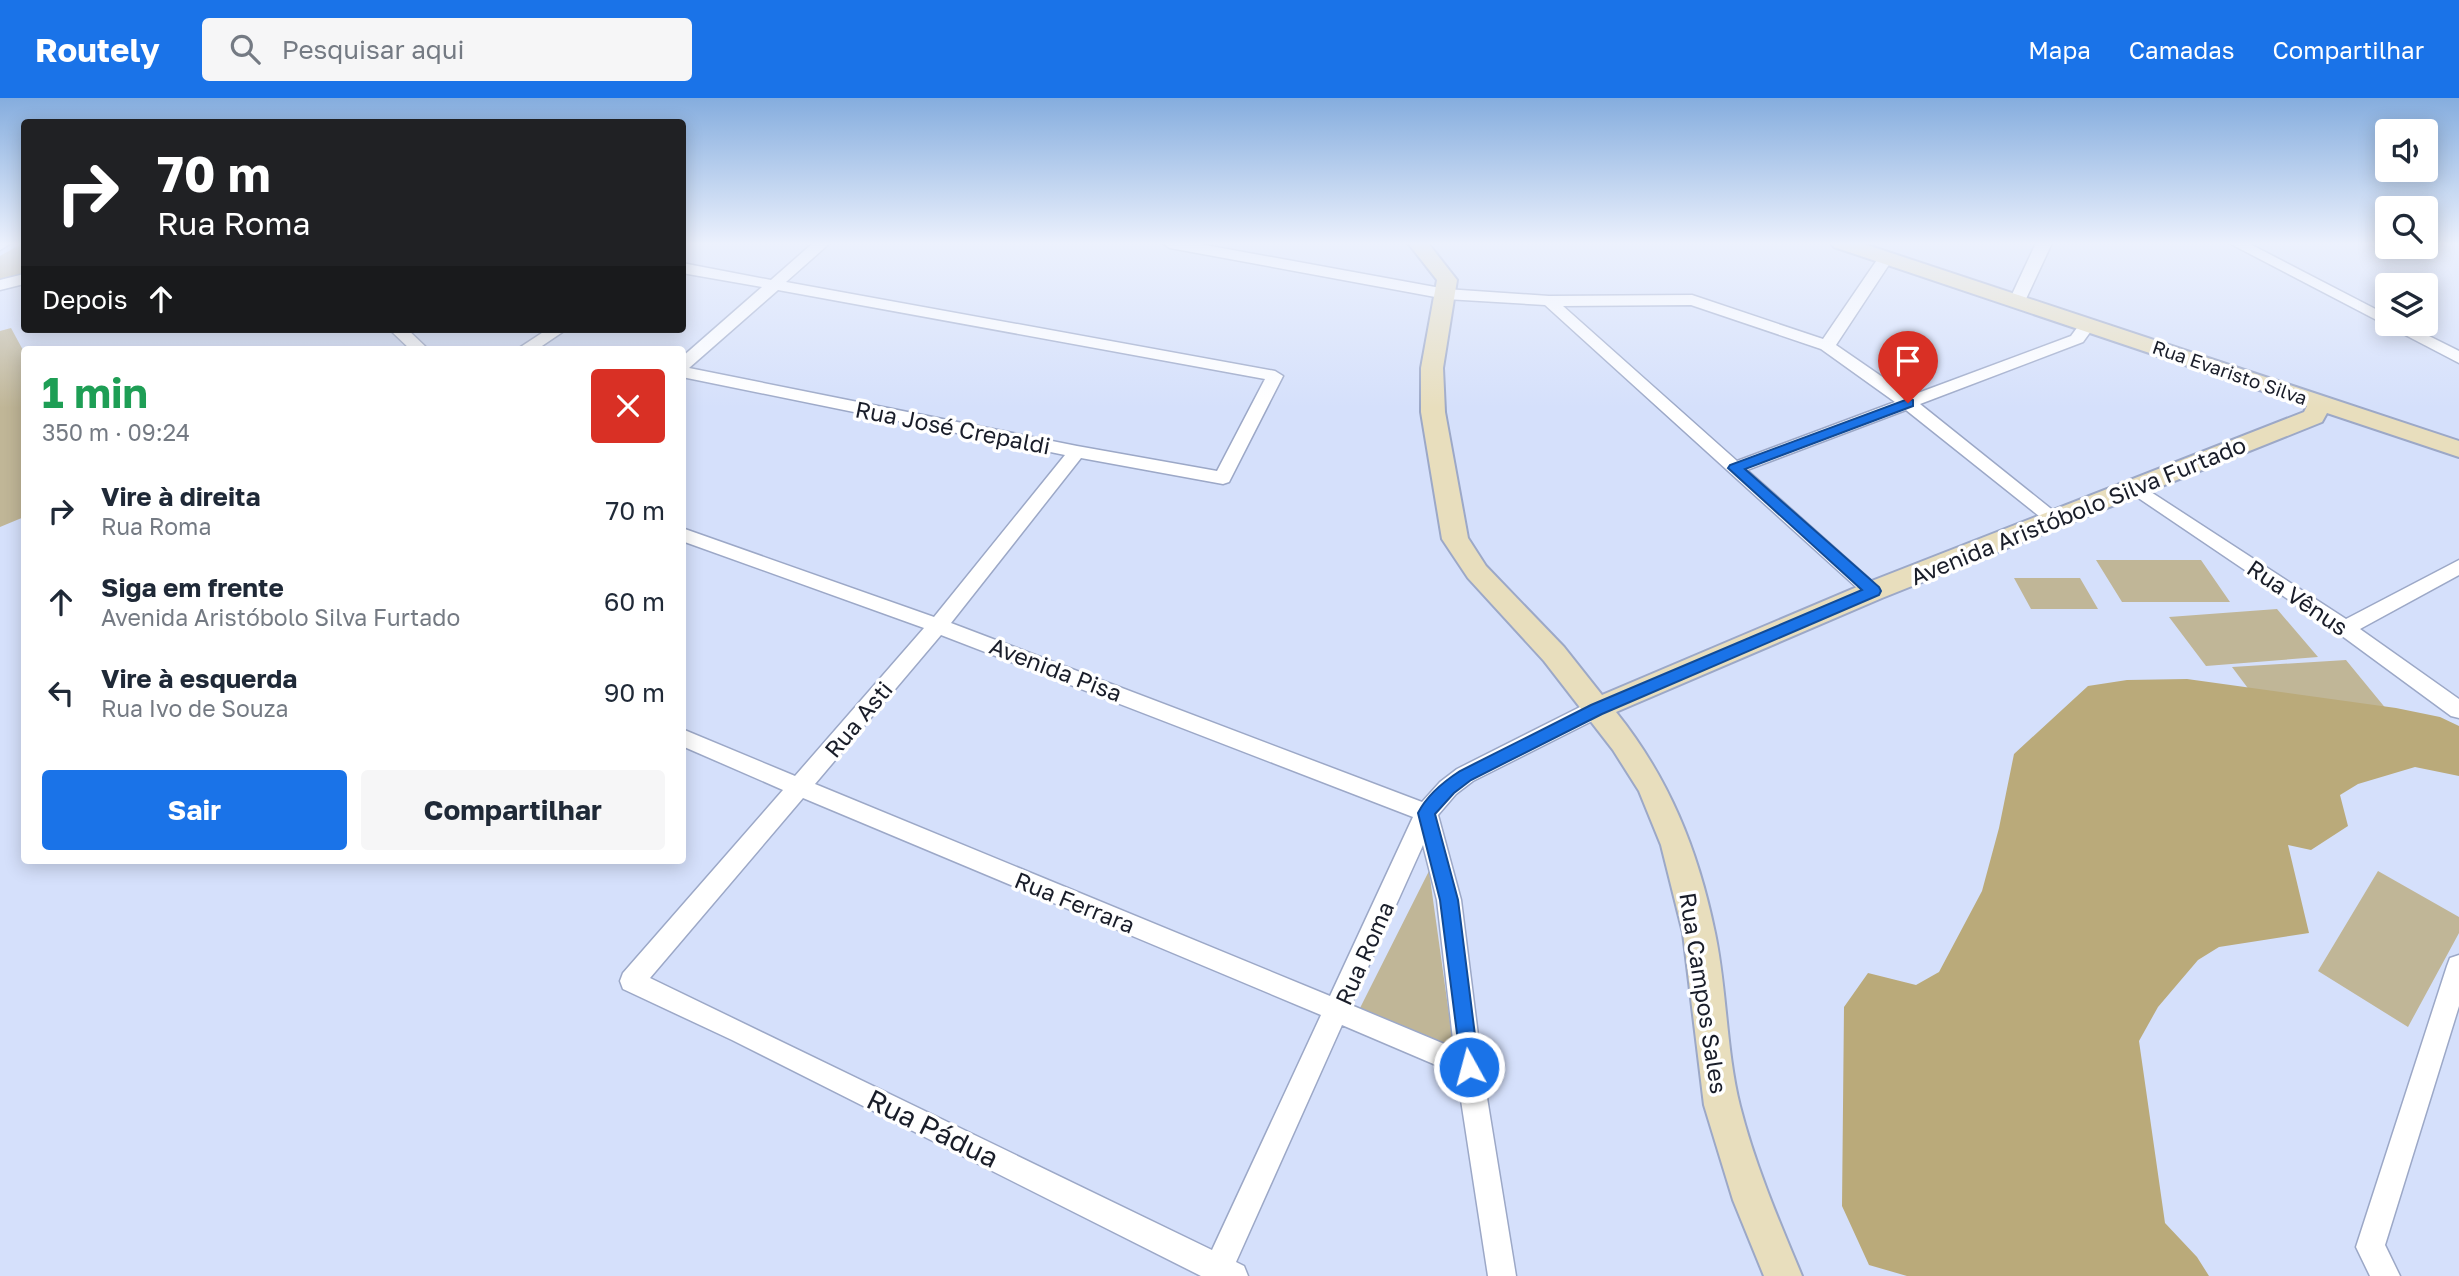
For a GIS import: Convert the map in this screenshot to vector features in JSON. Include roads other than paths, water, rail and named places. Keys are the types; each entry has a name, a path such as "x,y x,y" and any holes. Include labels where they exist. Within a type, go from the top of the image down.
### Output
{"street":[{"path":"686,362 759,298"},
{"name":"Rua José Crepaldi","path":"686,373 1077,452 1223,478 1275,376 845,298"},
{"name":"Rua Campos Sales","path":"1445,298 1432,368 1433,412 1455,539 1477,572 1554,654 1623,742 1652,787 1676,845 1699,933 1722,1105 1752,1200 1783,1276"},
{"path":"1504,298 1549,301 1692,300 1827,346 1908,403 2056,520"},
{"path":"1827,346 1859,298"},
{"name":"Rua Evaristo Silva","path":"2008,298 2459,449"},
{"path":"2343,298 2375,315"},
{"path":"1549,301 1873,591"},
{"path":"1735,468 2077,339 2088,324"},
{"path":"402,333 416,346"},
{"path":"531,346 552,333"},
{"path":"2416,336 2459,358"},
{"path":"2438,347 2459,342"},
{"name":"Avenida Aristóbolo Silva Furtado","path":"1596,709 1873,591 2314,417 2320,403"},
{"name":"Rua Asti","path":"632,981 939,624 1077,452"},
{"name":"Rua Vênus","path":"2134,487 2345,628 2459,710"},
{"name":"Avenida Pisa","path":"686,535 939,624 1251,742 1426,813"},
{"path":"2345,628 2459,567"},
{"name":"Rua Roma","path":"1223,1273 1426,813 1448,788 1465,775 1596,709"},
{"name":"Rua Ferrara","path":"686,739 1469,1067"},
{"path":"1426,813 1449,900 1469,1067 1502,1276"},
{"path":"2386,1276 2370,1247 2459,966"},
{"name":"Rua Pádua","path":"632,981 741,1032 1223,1273"}]}
